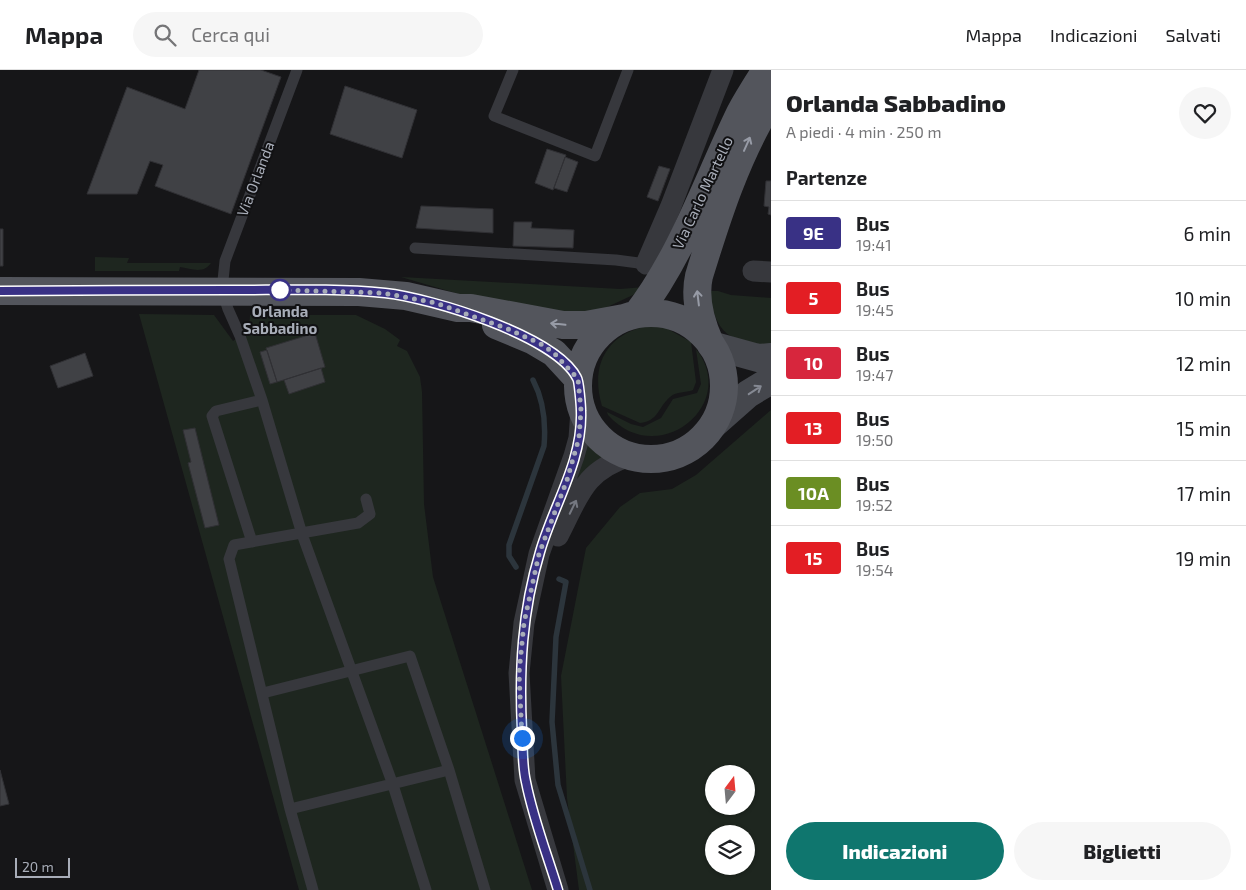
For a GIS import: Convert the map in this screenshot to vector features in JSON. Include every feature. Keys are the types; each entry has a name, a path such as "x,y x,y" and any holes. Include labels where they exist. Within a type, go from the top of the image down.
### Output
{"main road":[{"name":"Via Carlo Martello","path":"631,316 654,293 681,244 741,112 766,70"},
{"name":"Via Carlo Martello","path":"711,344 702,324 697,288 723,197 755,126 768,103"},
{"path":"0,291 222,290 383,293 563,325 586,325 651,313 679,318 702,334 711,344 720,363 724,384 722,404 714,424"},
{"path":"436,303 508,329 541,344 554,353 578,379"},
{"path":"631,316 601,333 592,343 584,355 578,379 581,410 595,434 617,451 630,456 657,459 684,452 701,440 714,424 748,394 771,380"},
{"path":"711,344 758,358 771,357"}],"street":[{"name":"Via Carlo Martello","path":"646,264 671,206 723,70"},
{"path":"558,890 525,780 519,673 524,623 544,537 574,456 579,438 581,410"},
{"path":"534,580 588,480 597,471 630,456"}],"lane":[{"name":"Via Orlanda","path":"222,290 225,260 297,70"},
{"path":"512,70 494,116 596,156 628,70"},
{"path":"414,248 616,260 646,264"},
{"path":"222,290 262,400 302,534 394,785 426,890"},
{"path":"252,542 212,416 216,412 262,400"},
{"path":"313,890 290,809 229,559 234,545 358,523 370,514 366,499"},
{"path":"263,693 410,656 449,770 485,890"},
{"path":"290,809 449,770"}],"shaded area":[{"path":"95,257 129,258 127,263 211,263 208,267 200,270 180,267 179,271 95,271"},
{"path":"401,277 620,289 645,287 633,295 603,309 578,315 486,302"},
{"path":"707,291 771,298 771,346 743,341 726,333 716,318"},
{"path":"139,314 214,315 233,341 249,330 250,315 356,315 385,329 400,340 397,346 407,351 420,377 422,392 424,504 433,577 532,890 299,890"},
{"path":"648,326 666,328 691,342 696,382 693,390 673,395 666,401 655,417 640,423 602,406 598,378 600,365 612,344 621,336 633,330"},
{"path":"696,349 707,370 708,390 701,409 687,424 669,433 649,436 628,430 608,415 607,412 631,424 643,427 661,418 673,399 697,393 701,384"},
{"path":"771,410 771,890 579,890 567,798 561,676 586,548 620,507 640,493 672,489 696,475"},
{"path":"587,440 606,456 572,488"}],"building":[{"path":"199,70 261,70 281,77 231,214 155,186 163,165 150,161 137,194 87,194 127,87 185,109"},
{"path":"345,86 417,110 402,158 330,134"},
{"path":"547,149 566,155 553,190 535,183"},
{"path":"565,157 578,162 567,192 554,188"},
{"path":"659,166 670,169 658,201 647,197"},
{"path":"766,181 771,181 771,215 768,214 769,207 764,206"},
{"path":"421,206 493,209 493,233 416,228"},
{"path":"514,222 532,222 531,228 574,230 573,248 513,246"},
{"path":"0,229 3,229 3,266 0,266"},
{"path":"315,333 325,367 277,382 266,348"},
{"path":"267,350 277,382 270,384 260,352"},
{"path":"85,353 93,376 58,388 50,366"},
{"path":"321,368 325,382 289,394 284,380"},
{"path":"195,428 219,525 205,528 188,463 191,462 183,430"},
{"path":"0,770 9,804 0,806"}],"waterway":[{"path":"516,567 509,556 509,545 544,446 543,412 540,396 533,380"},
{"path":"559,579 566,582 556,637 552,722 558,785 590,890"}],"bus line":[{"name":"9E","path":"0,291 280,290 383,293 406,296 436,303 508,329 541,344 568,366 572,374 578,379 578,396 581,410 579,438 567,480 539,554 524,623 519,673 525,780 558,890"}],"place":[{"name":"Orlanda Sabbadino","path":"280,290"}],"route":[{"path":"280,290 383,293 436,303 508,329 541,344 568,366 572,374 578,379 578,396 581,410 579,438 567,480 539,554 524,623 519,673 522,738"}]}
